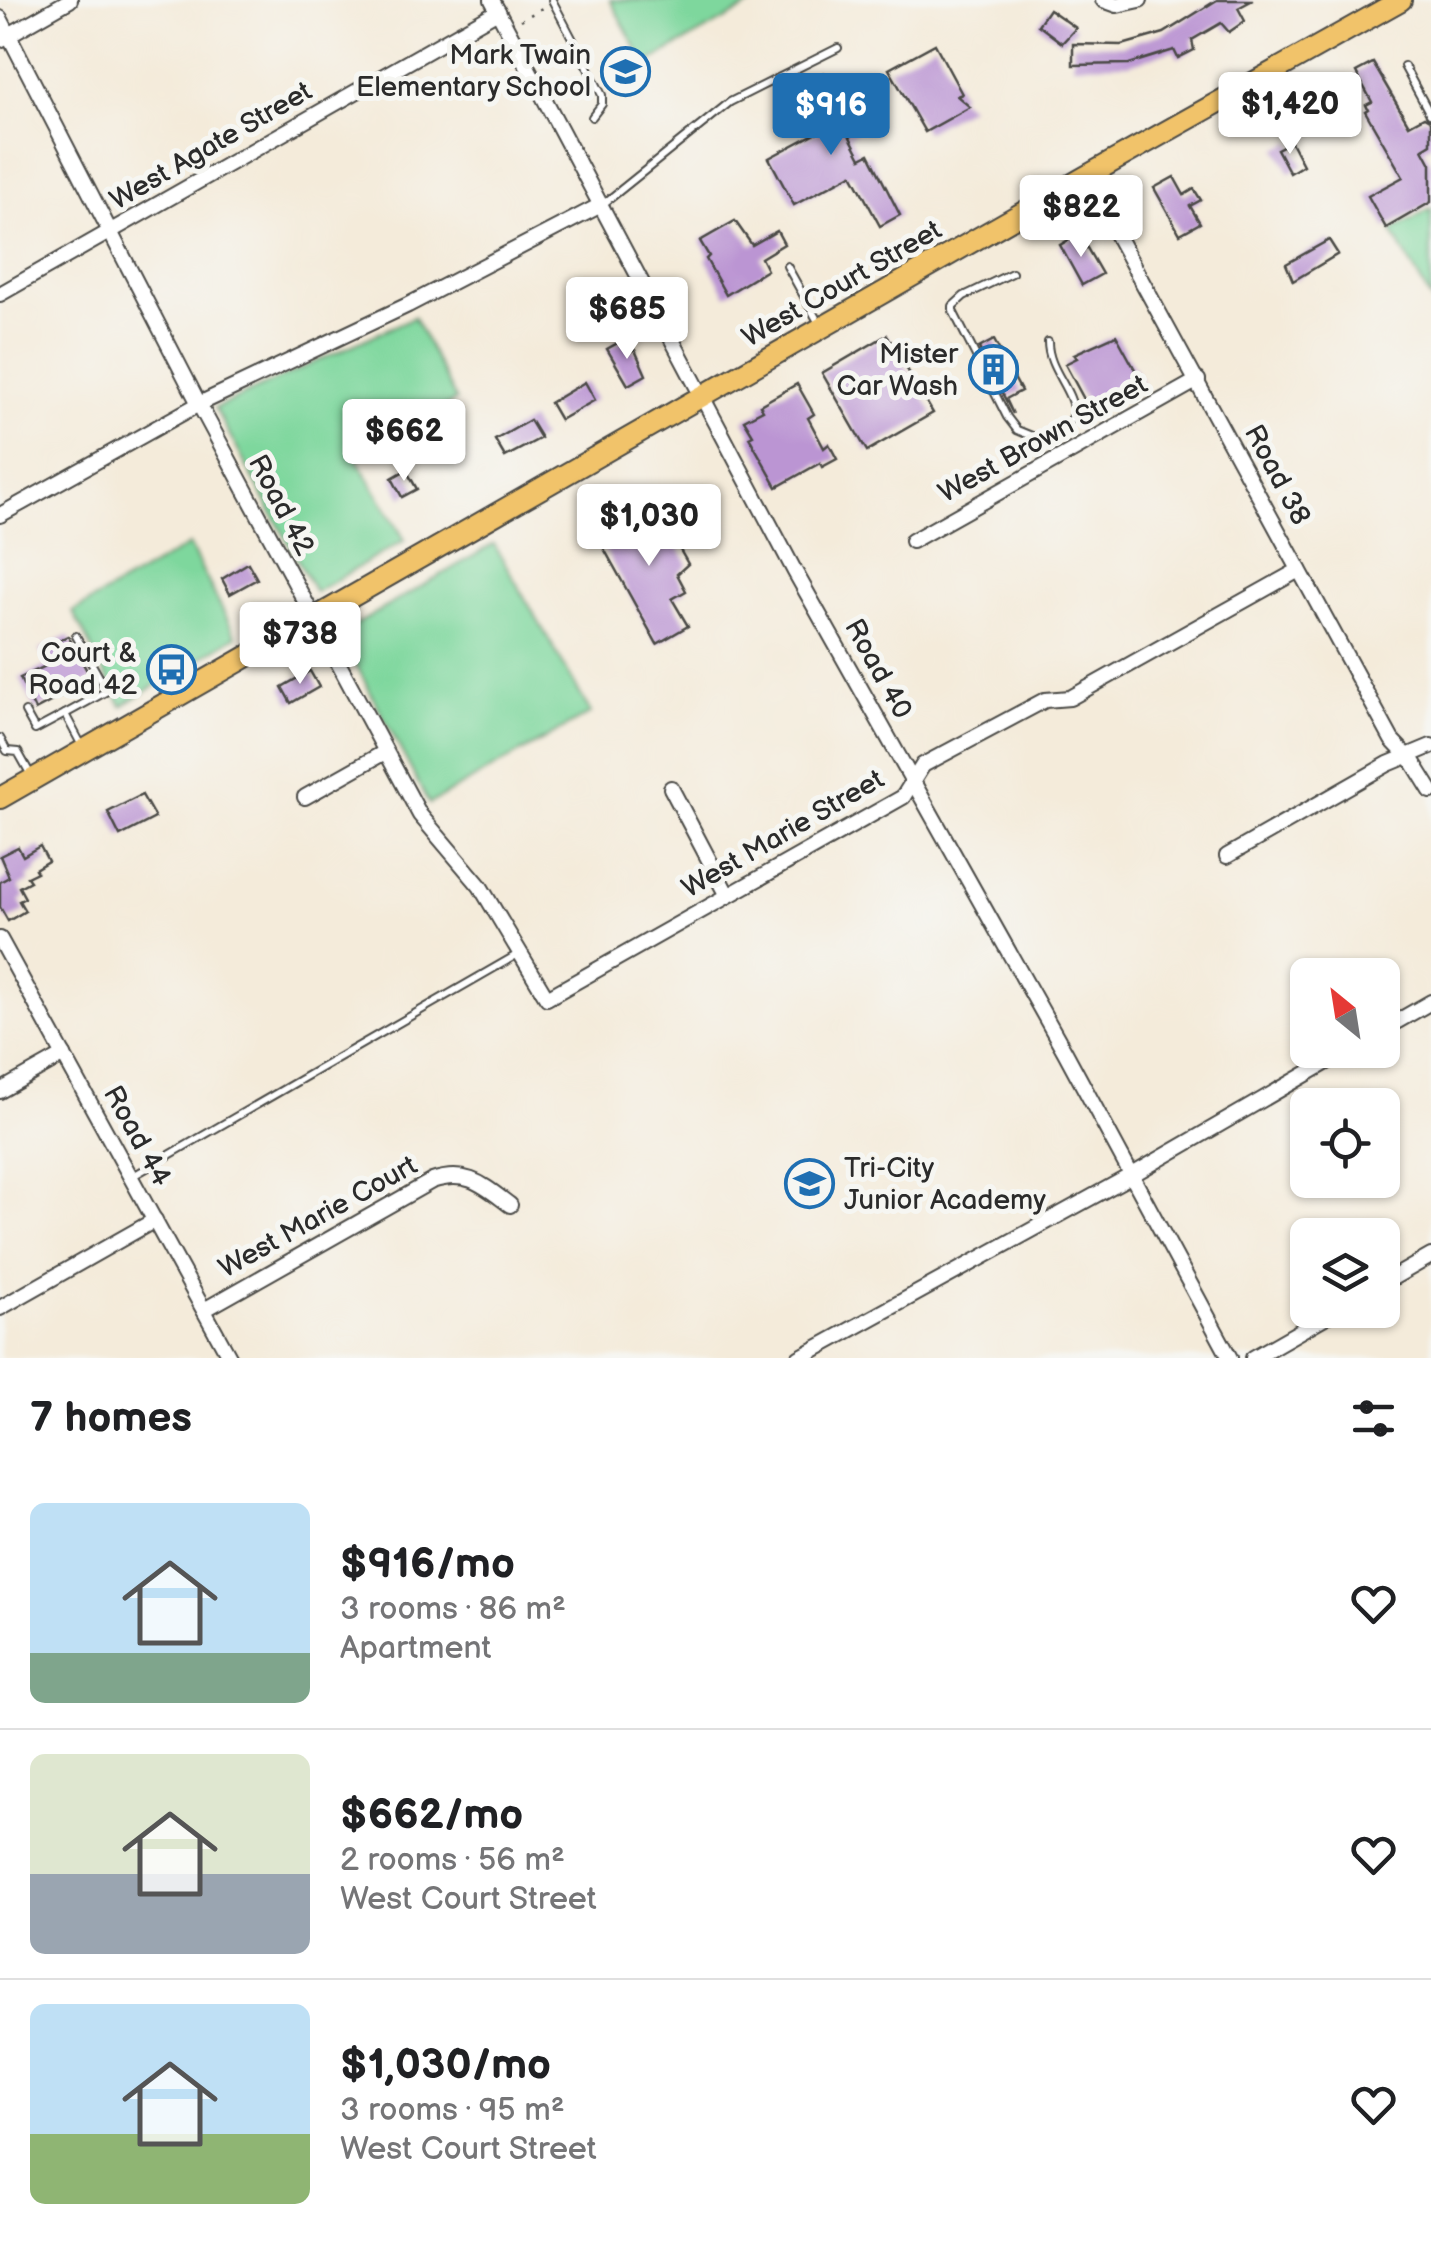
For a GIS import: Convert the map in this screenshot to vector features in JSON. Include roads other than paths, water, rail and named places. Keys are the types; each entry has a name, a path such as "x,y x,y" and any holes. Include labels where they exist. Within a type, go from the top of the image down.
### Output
{"main road":[{"name":"West Court Street","path":"0,798 1085,176 1401,0"}],"street":[{"path":"4,37 70,0"},
{"path":"1106,2 1128,4 1140,0"},
{"name":"Road 40","path":"495,6 794,570 1132,1174 1230,1358"},
{"name":"West Agate Street","path":"0,294 495,6"},
{"name":"Road 42","path":"0,18 4,37 420,815 480,886 547,998"},
{"name":"Road 38","path":"1085,176 1392,740 1431,792"},
{"path":"0,515 199,404 408,305 601,205"},
{"name":"West Brown Street","path":"912,541 1198,380"},
{"name":"West Marie Street","path":"547,998 903,797 923,766 940,756 1045,700 1070,698 1299,570"},
{"path":"1228,856 1406,756 1431,746"},
{"path":"306,797 386,752"},
{"path":"670,788 727,894"},
{"name":"Road 44","path":"0,939 230,1358"},
{"path":"1400,1020 1431,1002"},
{"path":"0,1092 64,1055"},
{"path":"799,1358 1317,1068"},
{"name":"West Marie Court","path":"204,1310 432,1181 450,1175 465,1177 510,1205"},
{"path":"0,1308 156,1220"},
{"path":"1400,1274 1431,1256"},
{"path":"1252,1358 1304,1328"}],"lane":[{"path":"553,1 602,94 602,104 592,118"},
{"path":"601,205 730,102 838,48"},
{"path":"1404,66 1430,114"},
{"path":"787,266 822,328"},
{"path":"1012,274 957,301 953,311 1007,417 1016,430 1032,438 1048,435 1074,416 1072,402 1048,358 1048,342"},
{"path":"24,712 35,730 108,690 76,636"},
{"path":"65,714 84,750"},
{"path":"0,738 7,751 18,752 33,779"},
{"path":"132,1177 520,953"}],"place":[{"name":"Mark Twain Elementary School","path":"626,71"},
{"name":"Mister Car Wash","path":"993,370"},
{"name":"Court & Road 42","path":"172,669"},
{"name":"Tri-City Junior Academy","path":"809,1184"}]}
